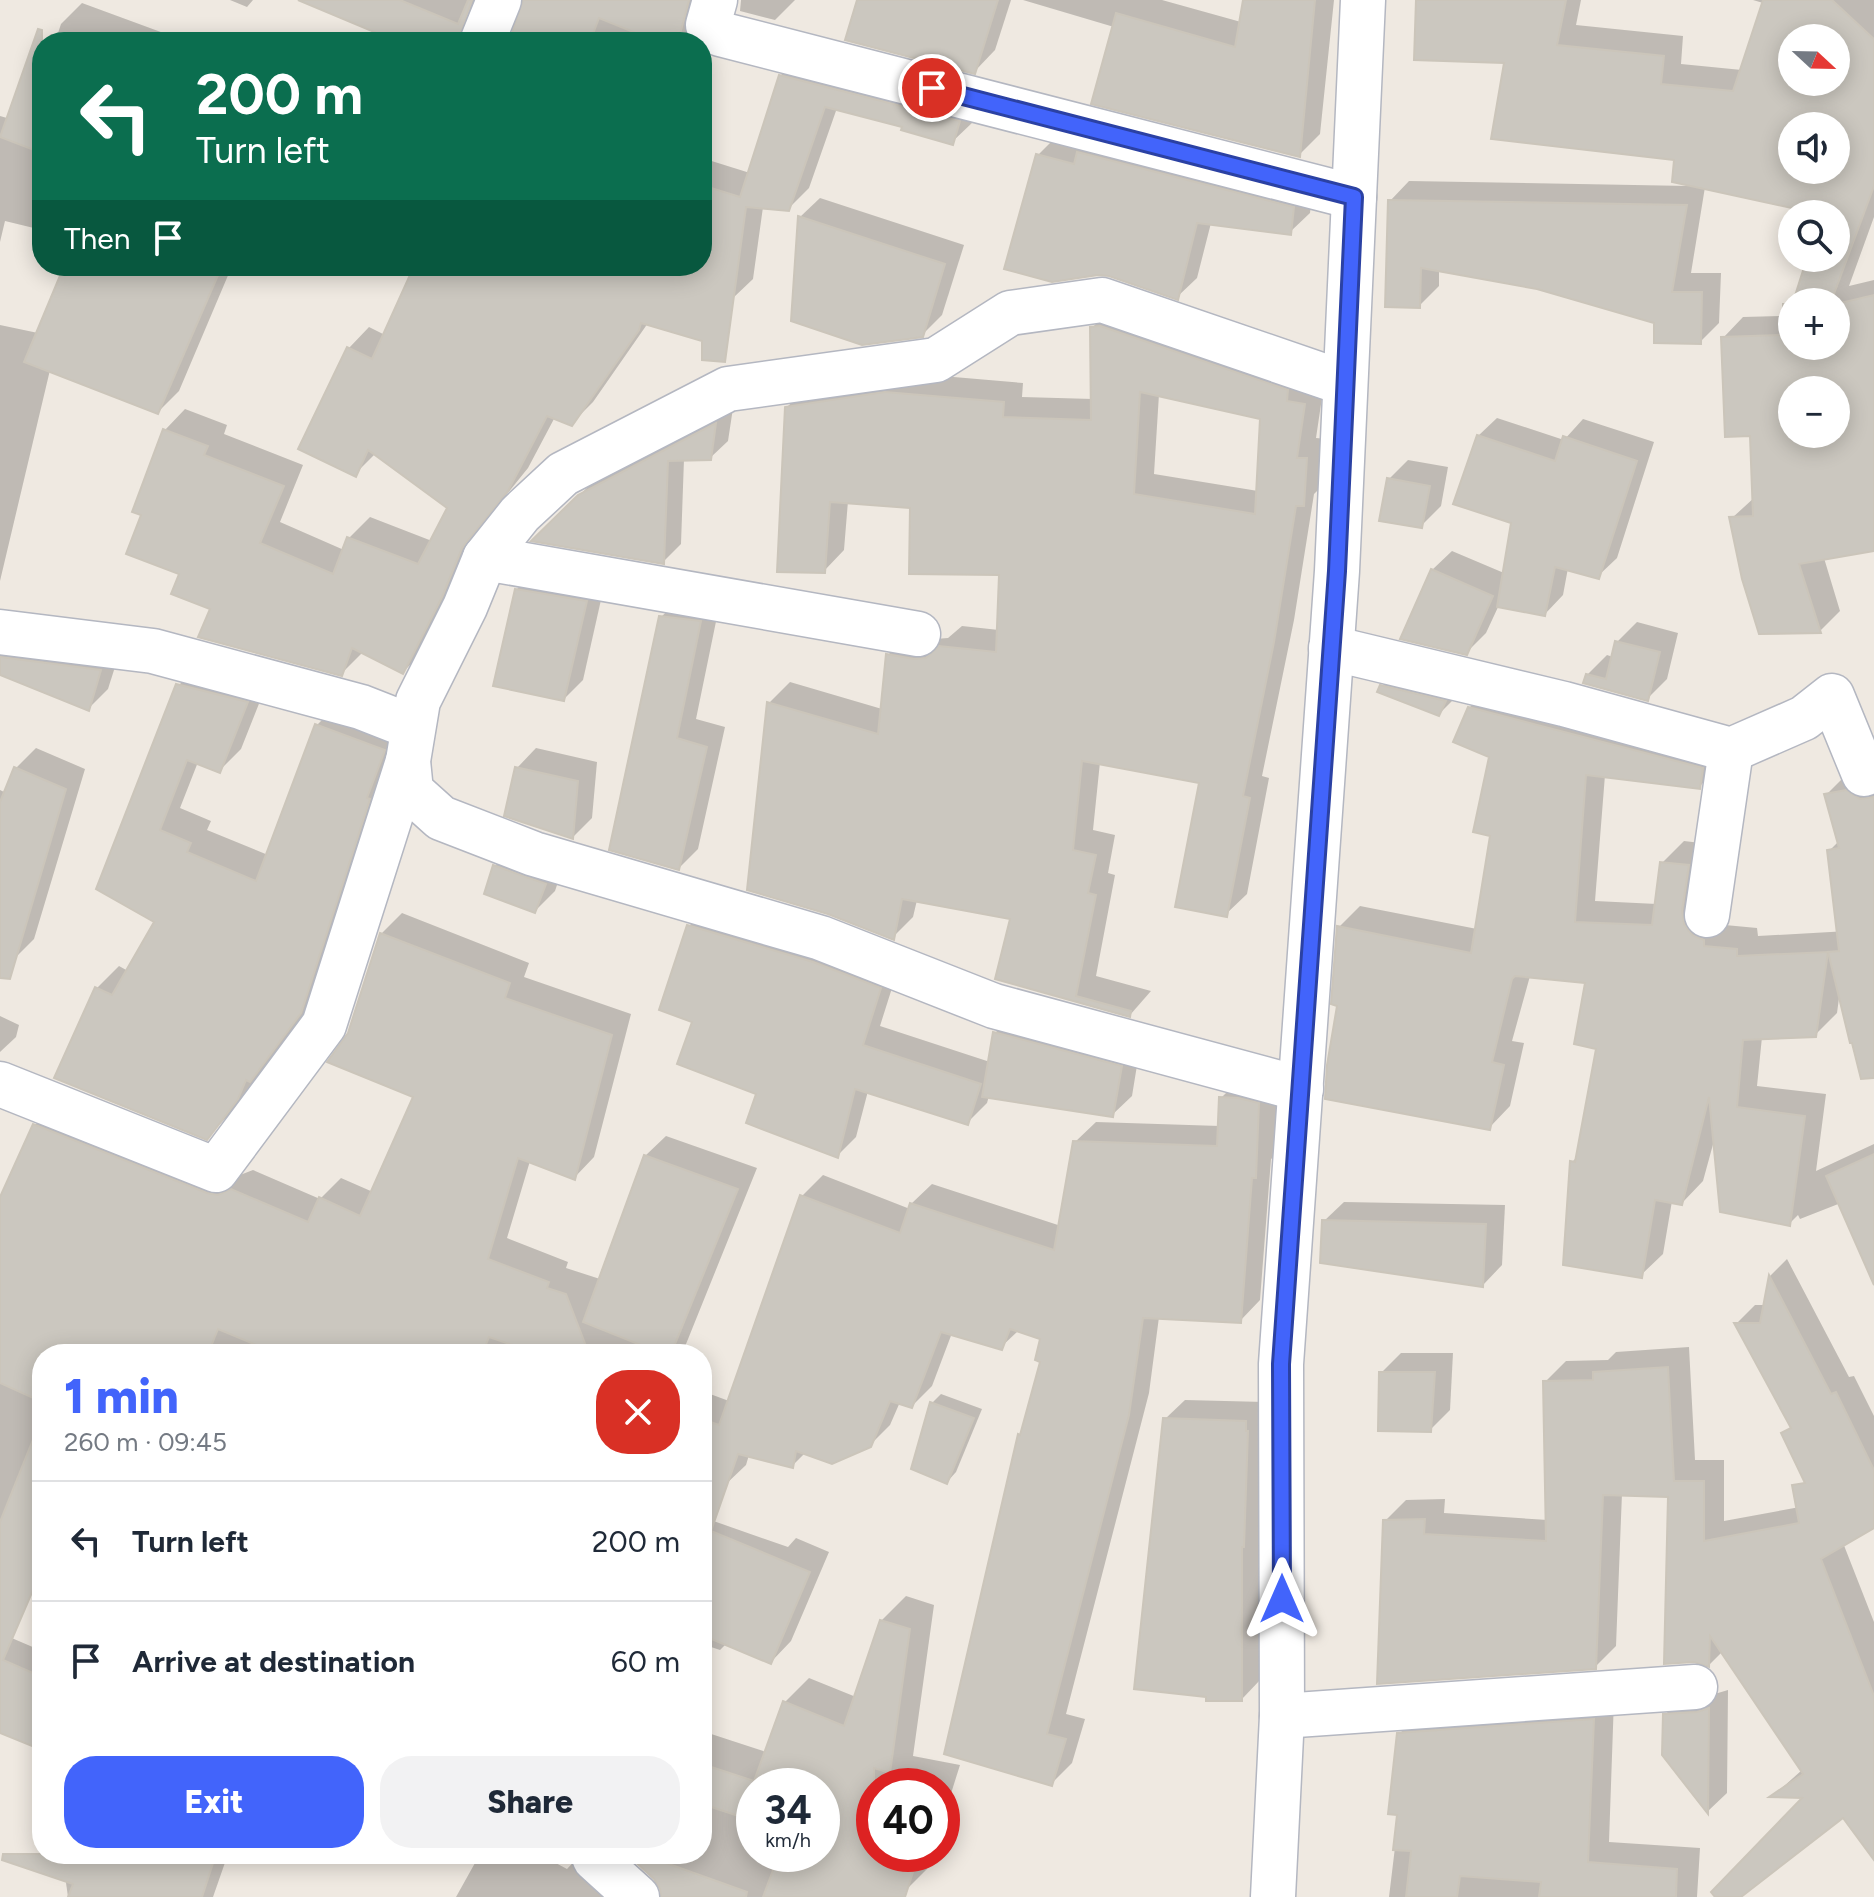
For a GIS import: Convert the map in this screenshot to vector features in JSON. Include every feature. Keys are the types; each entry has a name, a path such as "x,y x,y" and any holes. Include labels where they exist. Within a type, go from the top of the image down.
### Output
{"street":[{"path":"486,32 499,0"},
{"path":"715,0 708,25 720,34 1354,197"},
{"path":"1273,1897 1282,1716 1281,1364 1331,648 1363,0"},
{"path":"0,1084 216,1170 324,1025 410,744 418,701 465,607 485,558 520,514 563,474 728,389 936,360 1010,313 1102,300 1344,383"},
{"path":"485,558 918,634"},
{"path":"0,632 153,651 361,707 410,744"},
{"path":"1331,648 1564,704 1731,750 1804,718 1832,696 1864,774"},
{"path":"410,744 411,791 441,818 534,854 821,938 994,1006 1301,1089"},
{"path":"1707,915 1731,750"},
{"path":"1282,1716 1695,1687"},
{"path":"601,1864 637,1897"}],"building":[{"path":"298,0 400,0 458,24 468,0 472,0 461,32 374,32"},
{"path":"523,0 689,0 681,32 633,32 599,18 594,32 512,32"},
{"path":"857,0 998,0 975,74 845,40"},
{"path":"1243,0 1315,0 1300,157 1091,104 1116,13 1235,47"},
{"path":"1416,0 1566,0 1557,45 1664,56 1661,84 1733,91 1763,0 1832,0 1874,39 1874,186 1850,251 1850,200 1778,200 1778,205 1672,182 1674,160 1491,139 1504,63 1414,60"},
{"path":"32,46 32,149 0,137"},
{"path":"779,75 960,121 953,145 901,130 902,127 825,107 789,211 746,207 725,362 702,360 702,341 641,323 572,426 547,416 508,491 462,548 442,597 403,674 352,648 342,676 198,637 210,609 171,594 179,574 126,554 141,515 132,512 163,429 208,446 204,455 284,486 260,543 333,574 347,537 418,564 447,508 368,450 356,477 298,449 347,347 372,359 409,276 712,276 712,188 740,197"},
{"path":"1077,152 1294,207 1291,235 1197,223 1178,300 1109,276 1052,282 1004,269 1036,154 1074,164"},
{"path":"1388,200 1687,205 1672,292 1702,292 1701,344 1654,343 1654,323 1537,289 1421,268 1420,308 1385,307"},
{"path":"798,216 945,264 923,337 862,345 791,321"},
{"path":"1803,272 1842,272 1836,288 1797,288"},
{"path":"60,276 218,276 158,414 24,362"},
{"path":"1874,295 1874,551 1799,564 1821,633 1759,634 1742,579 1729,517 1753,516 1750,436 1725,437 1721,337 1778,335 1778,360 1850,360 1850,301"},
{"path":"1100,326 1288,390 1287,401 1305,404 1297,458 1307,458 1304,506 1296,506 1274,642 1243,796 1250,798 1227,917 1175,907 1199,783 1082,761 1073,850 1096,855 1088,893 1096,895 1076,996 1131,1011 1130,1017 995,979 1010,919 902,899 894,940 828,914 747,890 767,702 878,734 886,654 926,658 939,646 996,652 999,575 909,574 910,508 830,502 825,573 777,572 785,407 885,392 1004,402 1003,417 1091,420 1090,327","holes":["1140,392 1260,419 1255,514 1134,494"]},
{"path":"716,423 711,460 668,461 664,564 531,541 578,495"},
{"path":"1477,435 1555,461 1563,436 1637,461 1599,579 1555,567 1545,616 1497,607 1511,523 1453,504"},
{"path":"1387,478 1430,486 1422,528 1379,521"},
{"path":"1431,569 1493,596 1467,655 1400,639"},
{"path":"515,589 587,601 564,701 493,686"},
{"path":"659,616 701,621 677,738 707,747 679,870 609,850"},
{"path":"1615,641 1660,652 1648,701 1583,683 1586,674 1606,679"},
{"path":"0,657 101,670 89,711 0,675"},
{"path":"176,684 248,702 220,773 187,760 160,830 191,843 187,852 256,881 315,724 385,750 367,798 370,799 301,1013 250,1082 246,1080 238,1099 207,1140 54,1078 95,987 112,995 154,922 96,889"},
{"path":"1380,685 1446,701 1439,716 1377,692"},
{"path":"1468,707 1703,768 1700,789 1586,775 1575,922 1652,925 1660,862 1689,865 1682,911 1684,924 1692,935 1704,940 1704,946 1737,949 1737,956 1828,952 1816,1037 1743,1040 1737,1107 1805,1116 1790,1226 1720,1212 1709,1097 1682,1205 1655,1200 1642,1278 1563,1265 1570,1161 1575,1162 1596,1049 1574,1044 1585,983 1515,976 1512,979 1492,1062 1504,1065 1490,1130 1325,1099 1337,1006 1331,1004 1337,926 1471,953 1490,836 1473,832 1489,757 1453,742"},
{"path":"14,767 66,789 10,979 0,978 0,802"},
{"path":"515,767 578,781 573,839 504,816"},
{"path":"1846,790 1860,799 1874,797 1874,1078 1861,1079 1828,952 1839,951 1827,850 1839,848 1824,794"},
{"path":"493,865 546,884 535,913 484,894"},
{"path":"687,925 813,962 881,988 863,1045 981,1084 968,1125 855,1089 838,1158 746,1123 756,1094 677,1064 692,1022 659,1010"},
{"path":"380,933 510,983 505,998 612,1035 575,1180 518,1158 488,1259 549,1282 547,1288 566,1294 585,1344 509,1344 489,1337 486,1344 254,1344 218,1329 212,1344 32,1344 32,1397 0,1383 0,1197 33,1124 207,1193 218,1195 231,1189 308,1222 319,1197 360,1216 413,1097 327,1062 348,1033"},
{"path":"993,1032 1122,1066 1113,1117 982,1097"},
{"path":"1219,1097 1259,1103 1256,1178 1252,1178 1241,1323 1143,1318 1129,1415 1047,1734 1066,1739 1052,1786 944,1754 1018,1434 1040,1362 1035,1360 1040,1339 1010,1329 1002,1350 941,1332 912,1408 890,1401 871,1447 832,1464 796,1451 793,1468 738,1454 712,1528 712,1423 719,1425 800,1195 900,1233 910,1203 1054,1250 1073,1141 1217,1146"},
{"path":"1874,1154 1874,1285 1826,1176"},
{"path":"644,1155 738,1189 675,1344 638,1344 583,1322"},
{"path":"1322,1220 1486,1224 1483,1287 1320,1263"},
{"path":"1769,1275 1831,1394 1836,1392 1874,1470 1874,1528 1821,1559 1874,1696 1874,1860 1843,1818 1741,1897 1715,1897 1711,1892 1802,1798 1769,1797 1803,1774 1710,1636 1709,1667 1694,1662 1664,1664 1668,1497 1603,1495 1596,1669 1377,1684 1383,1520 1425,1519 1424,1534 1546,1541 1543,1381 1593,1380 1593,1372 1668,1367 1674,1481 1704,1481 1704,1541 1799,1523 1792,1485 1805,1483 1781,1433 1791,1428 1734,1323 1760,1323"},
{"path":"1379,1372 1435,1372 1431,1432 1378,1431"},
{"path":"930,1402 974,1418 947,1484 911,1469"},
{"path":"1163,1418 1246,1421 1242,1701 1206,1701 1206,1697 1134,1689"},
{"path":"32,1442 32,1592 3,1660 32,1673 32,1746 0,1733 0,1522"},
{"path":"712,1531 810,1572 771,1664 712,1639"},
{"path":"880,1620 910,1629 891,1768 856,1768 856,1872 913,1872 905,1897 763,1897 772,1872 840,1872 840,1768 759,1768 783,1701 844,1726"},
{"path":"1709,1708 1708,1814 1662,1755 1663,1714 1697,1712"},
{"path":"1594,1719 1588,1862 1677,1869 1676,1897 1539,1897 1541,1882 1460,1876 1457,1897 1406,1897 1411,1851 1393,1850 1397,1815 1388,1814 1397,1733"},
{"path":"712,1767 736,1775 736,1815 712,1807"},
{"path":"3,1854 32,1854 32,1864 213,1864 202,1897 68,1897 73,1884 2,1860"},
{"path":"638,1864 669,1864 747,1892 746,1897 661,1897 654,1879"}],"route":[{"path":"932,88 1354,197 1337,571 1281,1364 1282,1599"}]}
